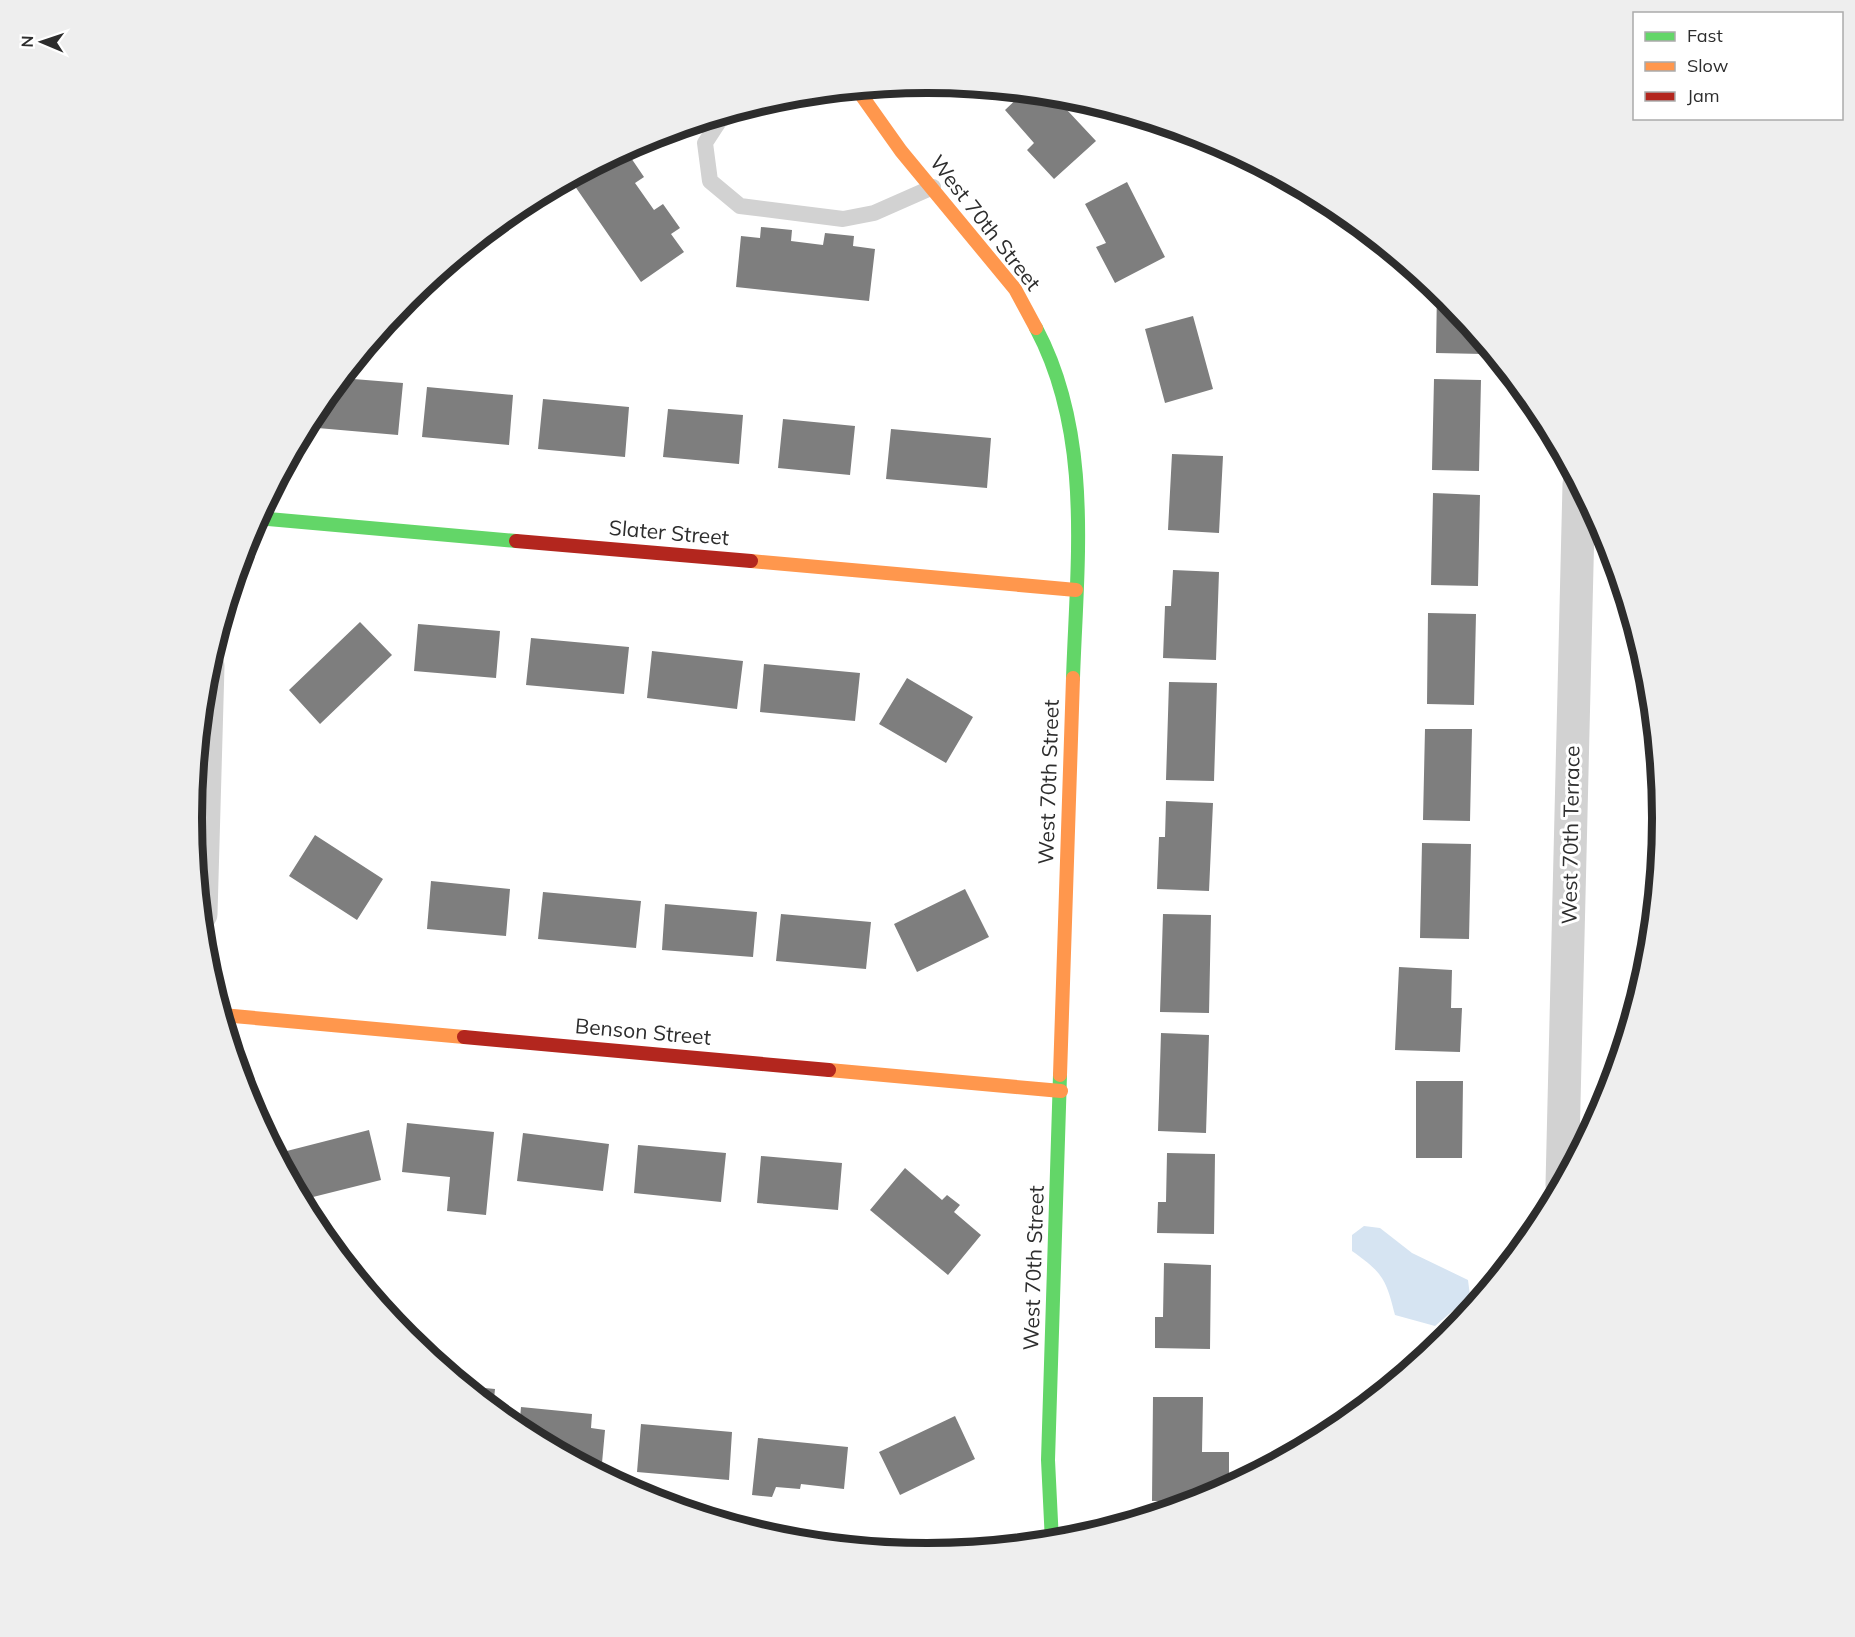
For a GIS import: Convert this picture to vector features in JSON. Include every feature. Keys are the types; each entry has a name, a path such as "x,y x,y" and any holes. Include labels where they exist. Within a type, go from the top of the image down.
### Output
{"street":[{"name":"West 70th Street","path":"862,97 901,151 1015,289 1051,357 1073,438 1078,520 1048,1460 1052,1533"},
{"name":"West 70th Terrace","path":"1562,1169 1579,499"},
{"name":"Slater Street","path":"267,519 1076,590"},
{"path":"203,842 206,753"},
{"name":"Benson Street","path":"230,1016 1061,1091"}],"lane":[{"path":"717,125 705,143 710,181 740,206 843,219 874,213 933,187"}],"water":[{"path":"1364,1226 1380,1228 1412,1253 1468,1280 1470,1296 1435,1326 1395,1315 1382,1278 1371,1265 1352,1251 1352,1235"}],"building":[{"path":"1017,99 1063,106 1096,141 1054,179 1027,150 1034,143 1005,110"},
{"path":"630,157 644,177 635,183 654,210 663,204 680,228 671,234 684,252 641,282 574,185"},
{"path":"1127,182 1165,257 1115,283 1096,247 1106,243 1085,204"},
{"path":"761,227 792,230 791,241 823,245 825,233 854,236 853,246 875,249 869,301 736,287 741,236 760,238"},
{"path":"1437,301 1483,354 1436,353"},
{"path":"1193,316 1213,389 1165,403 1145,329"},
{"path":"351,379 403,383 398,435 316,428"},
{"path":"1434,379 1481,380 1479,471 1432,470"},
{"path":"427,387 513,395 509,445 422,437"},
{"path":"543,399 629,407 625,457 538,449"},
{"path":"668,409 743,415 739,464 663,457"},
{"path":"783,419 855,426 850,475 778,468"},
{"path":"891,429 991,438 987,488 886,479"},
{"path":"1172,454 1223,456 1219,533 1168,530"},
{"path":"1433,493 1480,495 1478,586 1431,585"},
{"path":"1173,570 1219,572 1216,660 1163,658 1165,606 1171,606"},
{"path":"1428,613 1476,614 1474,705 1427,704"},
{"path":"360,622 392,655 320,724 289,690"},
{"path":"418,624 500,631 496,678 414,671"},
{"path":"531,638 629,647 624,694 526,685"},
{"path":"652,651 743,661 737,709 647,698"},
{"path":"764,664 860,673 855,721 760,712"},
{"path":"907,678 973,717 946,763 879,724"},
{"path":"1169,682 1217,683 1214,781 1166,780"},
{"path":"1425,729 1472,729 1470,821 1423,820"},
{"path":"1166,801 1213,803 1209,891 1157,889 1159,837 1165,837"},
{"path":"315,835 383,879 357,920 289,876"},
{"path":"1422,843 1471,844 1469,939 1420,938"},
{"path":"431,881 510,889 506,936 427,929"},
{"path":"965,889 989,937 917,972 894,924"},
{"path":"543,892 641,901 636,948 538,939"},
{"path":"665,904 757,912 753,957 662,950"},
{"path":"781,914 871,922 866,969 776,961"},
{"path":"1163,914 1211,915 1209,1013 1160,1012"},
{"path":"1399,967 1452,970 1451,1008 1462,1008 1460,1052 1395,1050"},
{"path":"1161,1033 1209,1035 1206,1133 1158,1131"},
{"path":"1416,1081 1463,1081 1462,1158 1416,1158"},
{"path":"407,1123 494,1132 486,1215 447,1211 450,1177 402,1172"},
{"path":"369,1130 381,1180 309,1198 284,1152"},
{"path":"523,1133 609,1144 603,1191 517,1181"},
{"path":"638,1145 726,1153 721,1202 634,1193"},
{"path":"1167,1153 1215,1154 1214,1234 1157,1233 1158,1202 1166,1202"},
{"path":"761,1156 842,1163 838,1210 757,1203"},
{"path":"905,1168 942,1200 947,1195 960,1205 954,1212 981,1235 948,1275 870,1210"},
{"path":"1164,1263 1211,1265 1210,1349 1155,1348 1155,1317 1163,1317"},
{"path":"478,1387 495,1389 494,1400"},
{"path":"1153,1397 1203,1397 1202,1452 1229,1452 1229,1478 1172,1501 1152,1501"},
{"path":"521,1407 592,1414 591,1428 605,1430 602,1463 594,1462 565,1447 520,1419"},
{"path":"955,1416 975,1459 900,1495 879,1452"},
{"path":"641,1424 732,1432 729,1480 637,1472"},
{"path":"758,1438 848,1447 844,1489 801,1484 800,1489 776,1487 772,1497 752,1495"}],"traffic: fast":[{"path":"1036,328 1054,369 1066,411 1074,455 1078,544 1073,678"},
{"path":"267,519 516,541"},
{"path":"1052,1533 1048,1460 1060,1075"}],"traffic: slow":[{"path":"862,97 901,151 1015,289 1036,328"},
{"path":"751,561 1076,590"},
{"path":"1060,1075 1073,678"},
{"path":"230,1016 464,1037"},
{"path":"829,1070 1061,1091"}],"traffic: jam":[{"path":"516,541 751,561"},
{"path":"464,1037 829,1070"}]}
